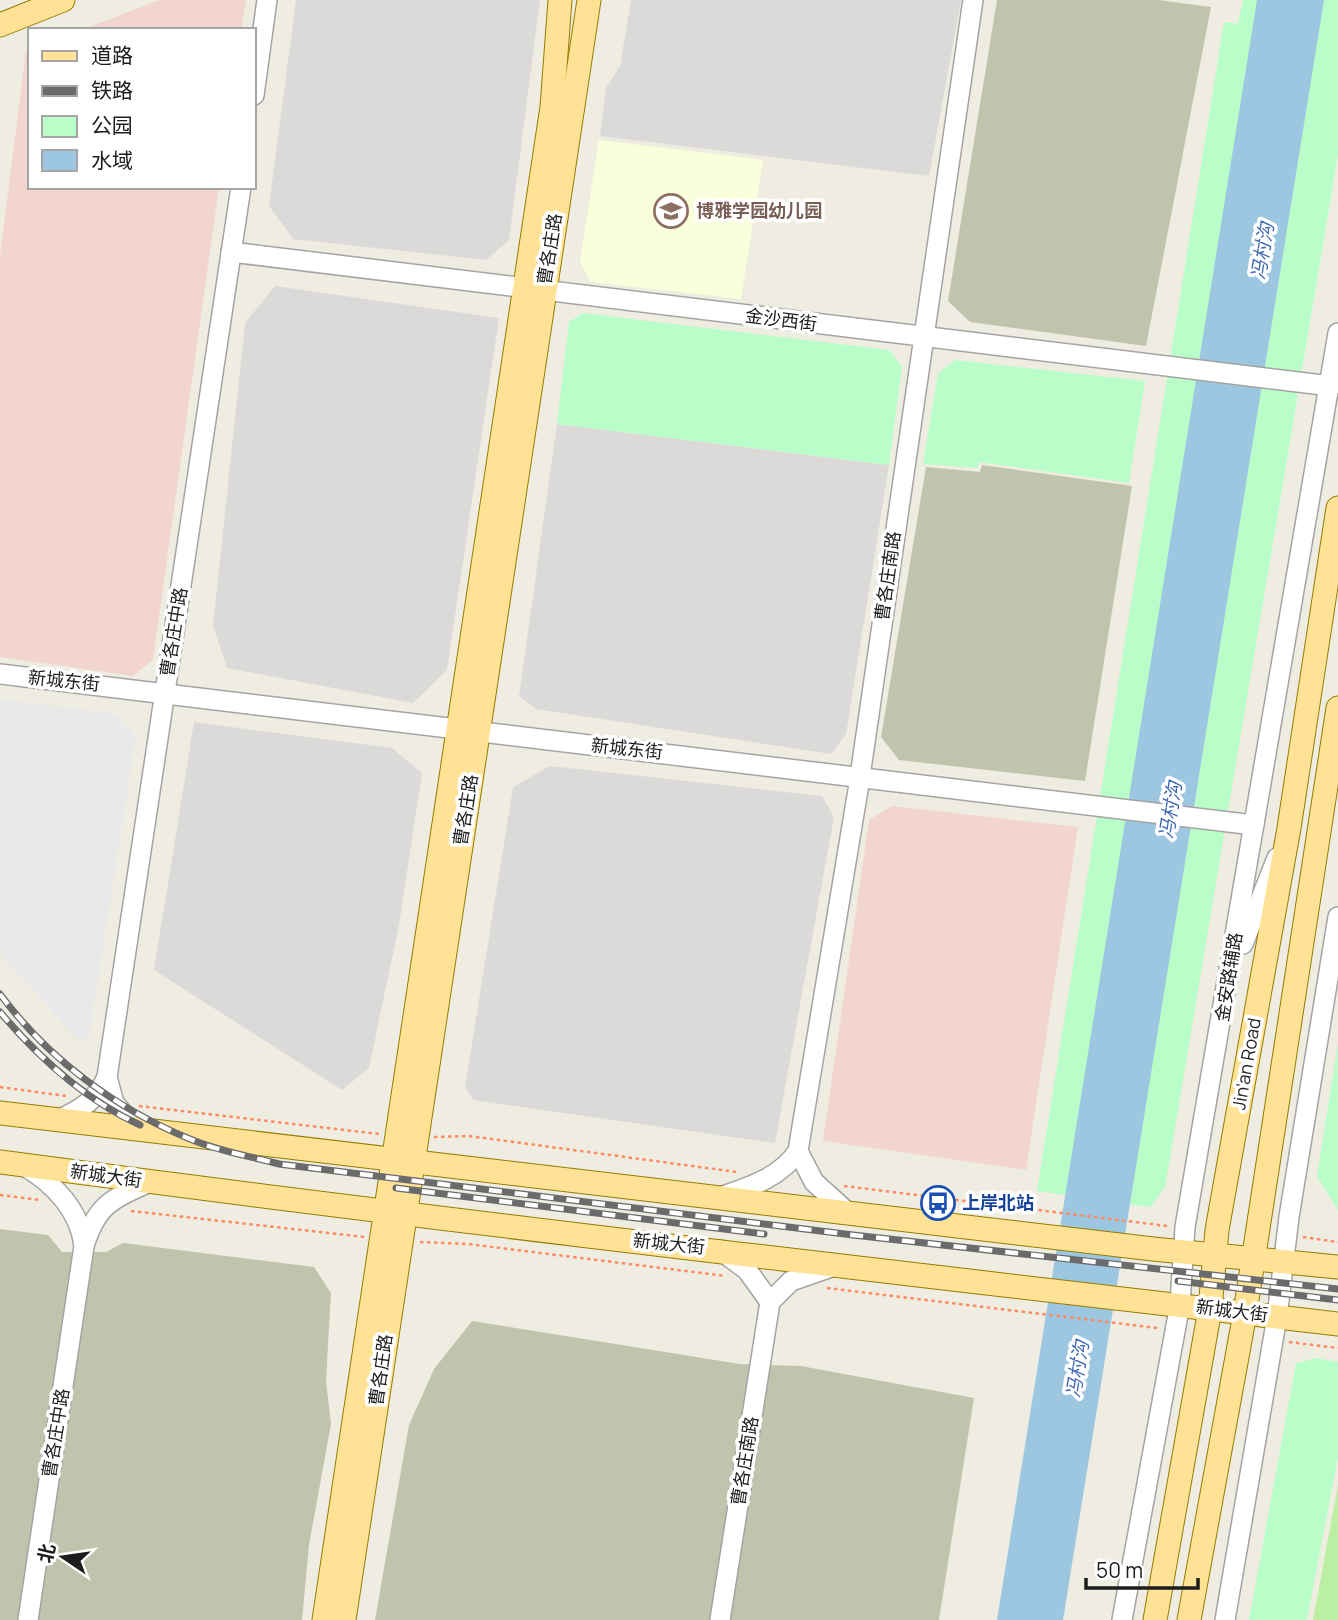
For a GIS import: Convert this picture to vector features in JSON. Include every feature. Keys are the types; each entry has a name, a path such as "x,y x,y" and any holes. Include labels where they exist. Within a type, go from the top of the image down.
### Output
{"main road":[{"path":"0,25 63,0"},
{"name":"曹各庄路","path":"534,290 560,0"},
{"name":"曹各庄路","path":"344,1620 394,1213 534,290 589,0"},
{"name":"Jin'an Road","path":"1155,1620 1210,1309 1214,1254 1289,828 1338,508"},
{"name":"Jin'an Road","path":"1189,1620 1245,1313 1338,708"},
{"path":"0,1113 1153,1248 1338,1267"},
{"name":"新城大街","path":"11,1164 394,1213 842,1264 1031,1302 1180,1304 1338,1324"},
{"name":"曹各庄路","path":"324,1620 391,1240"}],"street":[{"path":"256,80 267,0"},
{"name":"曹各庄南路","path":"798,1152 860,775 973,0"},
{"name":"曹各庄中路","path":"58,1119 92,1100 100,1092 107,1077 241,189"},
{"name":"金沙西街","path":"231,252 1331,386"},
{"name":"金安路辅路","path":"1122,1620 1180,1304 1184,1250 1338,333"},
{"name":"新城东街","path":"0,674 468,732 860,775 1254,825"},
{"path":"1228,980 1289,828"},
{"path":"1225,1620 1277,1317 1283,1260 1338,917"},
{"name":"曹各庄中路","path":"107,1077 114,1103 136,1128"},
{"path":"720,1197 772,1177 791,1162 798,1152 814,1182 846,1211"},
{"name":"曹各庄中路","path":"11,1164 43,1177 66,1203 83,1234 84,1246"},
{"path":"103,1208 111,1200 150,1182"},
{"name":"曹各庄中路","path":"28,1620 84,1246 97,1213 103,1208"},
{"path":"719,1250 755,1279 770,1302 788,1283 842,1264"},
{"name":"曹各庄南路","path":"720,1620 770,1302"},
{"path":"1213,1620 1234,1569"}],"path":[{"path":"0,1087 92,1100"},
{"path":"114,1103 406,1137 469,1136 772,1177"},
{"path":"814,1182 1158,1225"},
{"name":"新城大街","path":"0,1195 66,1203"},
{"name":"新城大街","path":"103,1208 391,1240 468,1244 755,1279"},
{"path":"788,1283 1031,1302 1141,1326"}],"shaded area":[{"path":"160,0 246,0 241,28 86,28"},
{"path":"296,0 540,0 509,240 486,260 293,239 269,206"},
{"path":"631,0 961,0 929,176 600,136 606,88 620,66"},
{"path":"997,0 1158,0 1211,7 1146,346 970,322 948,301"},
{"path":"28,50 28,189 219,189 153,660 133,676 0,657 0,256"},
{"name":"博雅学园幼儿园","path":"599,140 763,160 741,299 590,282 580,261"},
{"path":"275,286 499,318 447,670 413,703 227,668 213,626 245,323"},
{"path":"557,424 889,465 846,734 831,754 536,709 519,696"},
{"path":"982,465 1132,486 1085,781 899,760 881,737 926,467 980,472"},
{"path":"0,699 115,714 136,736 89,1037 78,1040 0,954"},
{"path":"194,722 392,748 422,773 399,925 369,1068 342,1090 154,970"},
{"path":"550,766 822,796 834,817 775,1143 473,1100 465,1087 513,787"},
{"path":"892,806 1078,827 1026,1170 823,1141 869,820"},
{"path":"0,1229 48,1235 62,1252 106,1252 123,1243 314,1267 331,1293 326,1381 331,1424 309,1545 302,1620 0,1620"},
{"path":"472,1321 740,1364 801,1366 974,1398 939,1620 375,1620 409,1425 434,1369"}],"green space":[{"path":"1243,0 1338,0 1338,155 1165,1187 1150,1207 1037,1191 1224,22 1238,24"},
{"path":"583,313 889,350 902,367 889,465 557,424 569,322"},
{"path":"955,360 1145,381 1129,483 979,462 978,468 923,464 938,373"},
{"path":"1338,1043 1338,1210 1317,1176"},
{"path":"1317,1358 1338,1362 1338,1457 1307,1620 1249,1620 1296,1363"},
{"path":"1338,1485 1338,1620 1313,1620"}],"water":[{"name":"冯村沟","path":"1257,0 1324,0 1063,1620 997,1620"}],"railway":[{"path":"0,994 61,1060 136,1113 201,1143 279,1164 853,1235 1338,1289"},
{"path":"0,1012 30,1045 81,1090 140,1125"},
{"path":"396,1188 764,1234"},
{"path":"1178,1281 1338,1300"}],"place":[{"name":"博雅学园幼儿园","path":"671,211"},
{"name":"上岸北站","path":"938,1203"}]}
